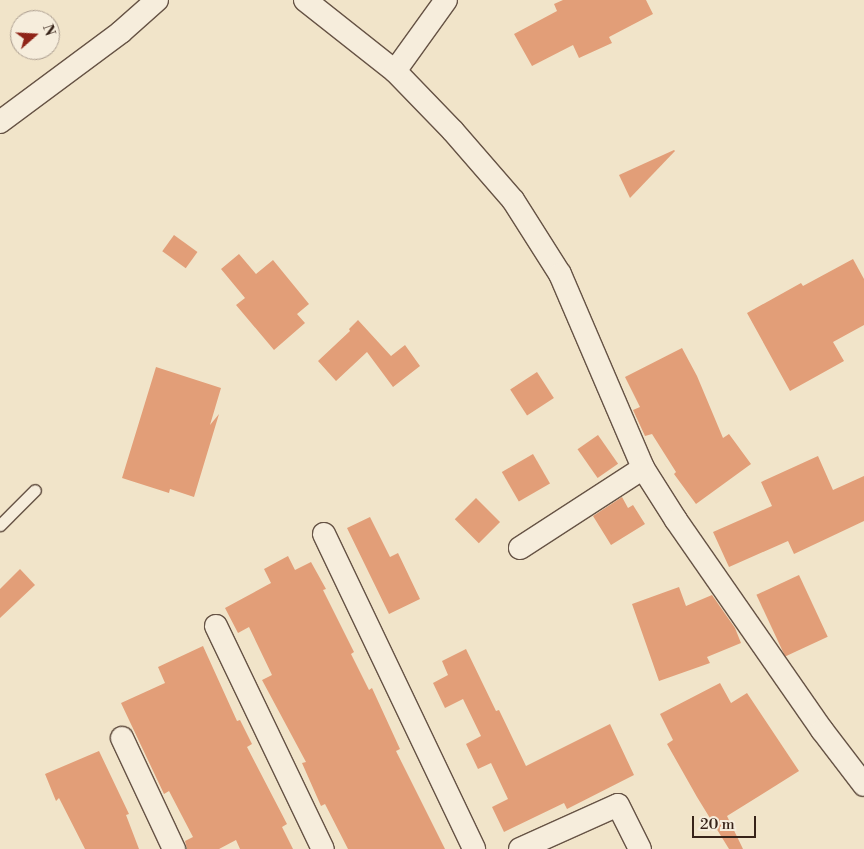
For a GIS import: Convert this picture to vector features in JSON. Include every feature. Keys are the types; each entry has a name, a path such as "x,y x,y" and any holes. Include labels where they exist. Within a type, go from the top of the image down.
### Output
{"street":[{"path":"0,122 121,32 157,0"},
{"path":"306,0 395,71 453,131 513,200 560,274 643,468 676,520 810,714 864,785"},
{"path":"395,71 446,0"},
{"path":"520,548 643,468"},
{"path":"324,534 474,849"},
{"path":"216,626 323,849"},
{"path":"122,738 174,849"},
{"path":"520,849 618,805 640,849"}],"lane":[{"path":"0,525 35,490"}],"building":[{"path":"563,0 646,0 653,14 609,37 612,43 579,58 573,45 532,66 514,34 557,11 554,4"},
{"path":"675,151 630,198 619,175"},
{"path":"174,235 197,252 186,268 162,251"},
{"path":"239,254 256,274 273,260 309,304 297,314 305,323 274,350 236,305 245,298 221,269"},
{"path":"853,259 864,279 864,325 833,342 844,361 790,391 747,313 801,283 803,286"},
{"path":"358,320 391,356 405,345 420,366 393,387 367,352 336,381 318,361 350,331 349,329"},
{"path":"682,348 697,376 723,438 729,434 751,464 696,504 674,474 676,472 652,434 645,436 633,410 640,407 625,377"},
{"path":"156,367 221,388 210,425 219,414 194,497 170,489 169,493 122,478"},
{"path":"537,372 554,398 527,415 510,389"},
{"path":"598,435 618,464 598,478 578,449"},
{"path":"533,454 550,483 519,501 502,472"},
{"path":"818,456 833,490 864,476 864,521 794,554 788,541 729,567 713,532 772,506 761,482"},
{"path":"622,497 628,508 633,505 645,524 611,545 593,516"},
{"path":"476,498 500,522 479,543 455,519"},
{"path":"370,517 390,557 398,553 420,599 389,614 347,528"},
{"path":"288,556 295,570 311,562 326,589 323,590 354,652 351,654 369,690 372,688 400,749 396,751 445,849 348,849 325,804 321,806 302,763 306,762 262,680 272,675 249,627 238,633 225,608 271,583 264,569"},
{"path":"20,569 35,585 0,618 0,589"},
{"path":"799,575 828,637 785,656 756,595"},
{"path":"679,587 686,606 712,595 735,628 741,643 707,657 710,663 659,681 632,604"},
{"path":"203,646 237,721 240,720 252,744 247,747 287,824 282,827 293,849 240,849 236,840 219,849 187,849 185,841 193,837 169,791 164,794 121,703 165,683 158,667"},
{"path":"466,649 496,711 499,710 526,766 610,724 634,775 567,809 564,803 504,832 492,807 508,799 491,763 478,769 466,744 481,736 463,699 445,708 433,683 448,675 442,661"},
{"path":"720,683 731,703 747,693 799,771 727,816 743,849 729,849 697,797 667,744 673,740 660,714"},
{"path":"99,751 129,814 126,815 139,849 85,849 59,798 56,801 45,774"}]}
